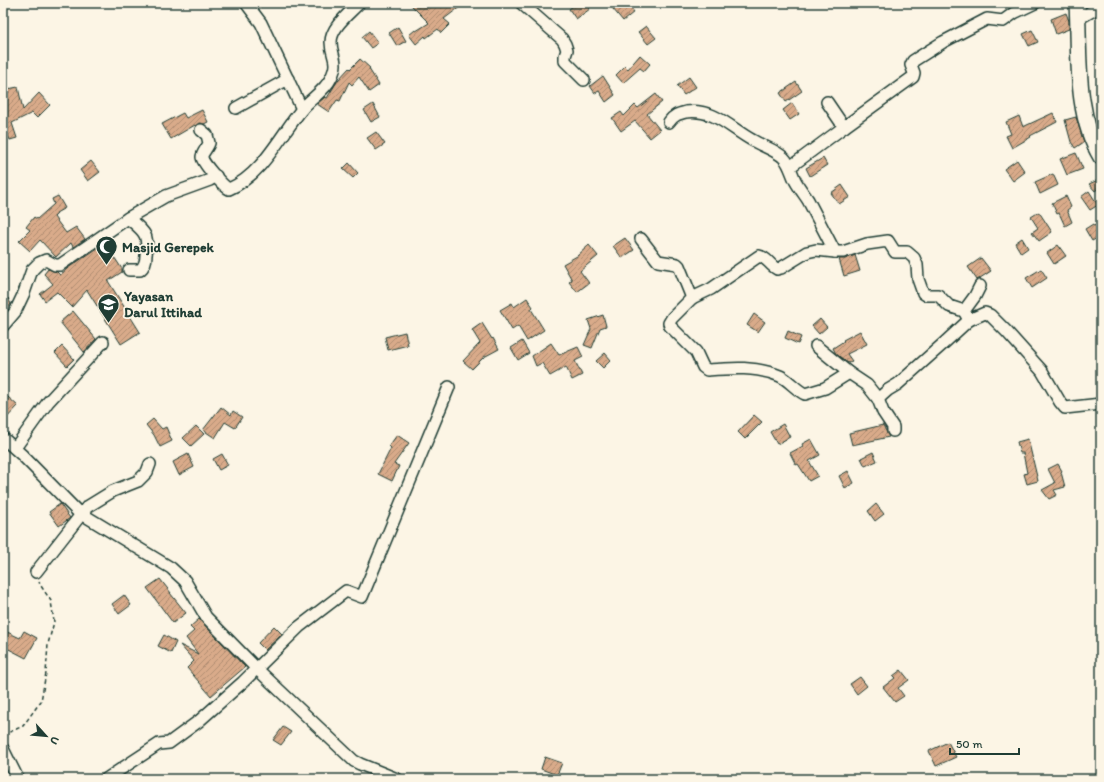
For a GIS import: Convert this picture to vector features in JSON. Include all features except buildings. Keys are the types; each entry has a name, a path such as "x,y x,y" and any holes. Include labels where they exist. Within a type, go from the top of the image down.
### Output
{"street":[{"path":"246,3 261,23 302,109"},
{"path":"201,130 207,135 209,143 203,159 211,172 225,187 229,189 259,168 302,109 322,91 331,78 335,63 331,41 333,34 338,25 359,3"},
{"path":"521,3 562,39 567,50 565,56 566,61 584,80"},
{"path":"790,167 913,77 914,73 911,65 913,61 987,19 1003,21 1014,13 1035,3"},
{"path":"1077,3 1080,80 1085,117 1090,135 1101,157"},
{"path":"1078,19 1101,6"},
{"path":"236,108 288,79"},
{"path":"827,102 844,127"},
{"path":"668,122 677,114 701,111 729,125 750,140 784,158 790,167 796,183 808,201 835,252"},
{"path":"3,326 15,312 35,266 46,260 55,265 60,265 128,218 166,196 210,180 216,176"},
{"path":"128,218 144,233 148,242 146,260 142,268 140,270 129,270"},
{"path":"642,239 658,261 677,264 679,266 692,298"},
{"path":"849,373 825,388 805,394 781,377 755,369 732,368 706,370 696,352 670,326 669,323 692,298 711,289 759,256 764,258 777,269 807,252 816,250 843,252 867,244 888,241 895,252 907,252 914,258 917,265 918,280 923,293 938,295 949,306 966,315 985,313 990,315 1008,332 1042,372 1065,408 1101,404"},
{"path":"878,399 915,369 966,315 980,286"},
{"path":"14,448 48,402 103,342"},
{"path":"816,346 849,373 867,385 878,399 883,412 893,427 893,431"},
{"path":"106,779 159,744 169,743 180,736 243,682 299,626 346,591 362,597 448,387"},
{"path":"3,438 77,511 171,568 185,581 206,617 256,668 354,760 360,764 397,779"},
{"path":"36,572 87,507 113,491 138,481 147,472 150,464"},
{"path":"3,749 18,779"}],"path":[{"path":"3,736 23,726 41,701 46,673 48,644 54,622 51,601 41,586 36,572"}],"place":[{"name":"Masjid Gerepek","path":"106,266"},
{"name":"Yayasan Darul Ittihad","path":"109,324"}]}
